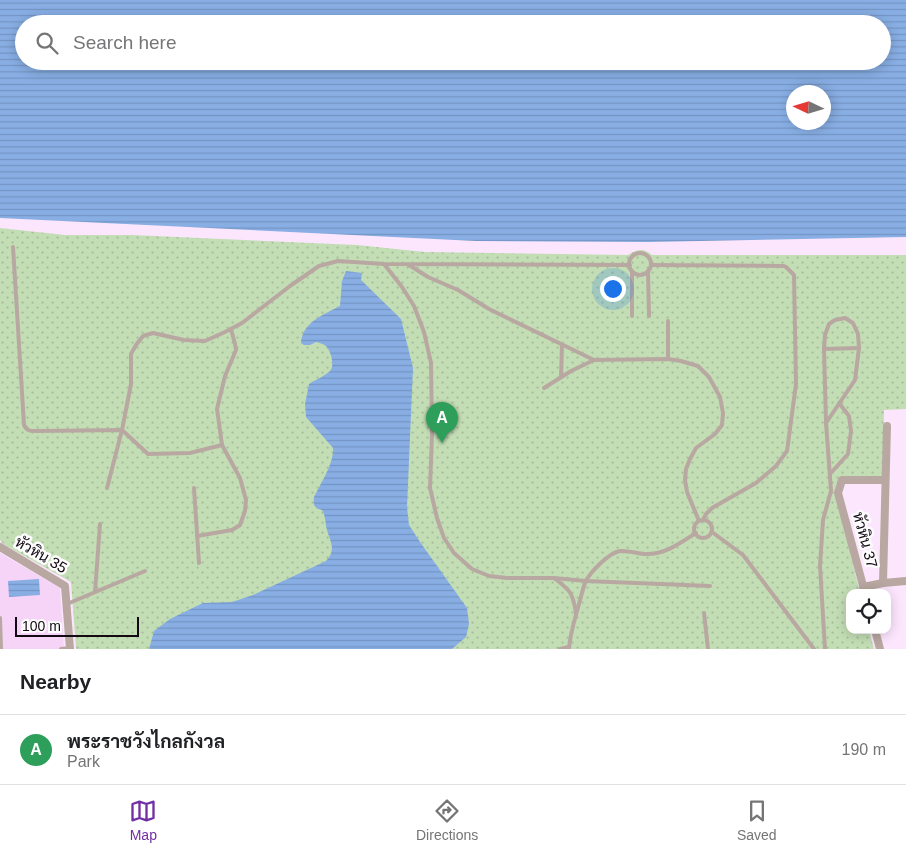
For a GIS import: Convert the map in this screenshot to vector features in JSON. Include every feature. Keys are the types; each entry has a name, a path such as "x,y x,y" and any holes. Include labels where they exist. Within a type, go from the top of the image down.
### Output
{"street":[{"path":"883,583 886,426"},
{"name":"หัวหิน 37","path":"864,589 838,493 842,480 885,480"},
{"name":"หัวหิน 35","path":"0,547 65,586 70,649"},
{"path":"867,589 883,583 906,581"},
{"path":"876,634 880,649"}],"lane":[{"path":"13,247 24,425 26,429 30,431 122,430 148,454 190,453 222,445"},
{"path":"632,316 632,272 630,264 633,256 640,253 647,255 651,261 648,271 649,316"},
{"path":"107,488 122,430 131,384 131,354 143,336 153,333 184,340 205,341 242,322 319,266 338,261 384,264 630,264"},
{"path":"384,264 414,306 424,332 431,363 432,434 430,488 444,538 454,553 472,569 488,576 710,586"},
{"path":"408,264 428,277 458,290 594,360"},
{"path":"651,265 784,266 794,275 796,384 787,451 776,466 756,483 712,508 706,514 694,527 696,533 704,538 712,532 712,525 708,520 701,520"},
{"path":"632,272 642,275 648,271"},
{"path":"825,649 820,566 823,520 831,491 826,423 824,349 825,335 829,324 835,320 845,318 853,323 858,334 859,348 855,380 826,423"},
{"path":"668,321 668,358"},
{"path":"197,536 232,530 240,525 245,510 246,500 240,478 222,445 217,409 225,376 236,350 231,329"},
{"path":"561,377 562,344"},
{"path":"824,349 859,348"},
{"path":"544,388 571,370 594,360 668,358 698,366 709,376 720,397 723,413 722,425 715,434 696,448 686,469 687,492 701,520"},
{"path":"830,474 848,454 851,431 849,416 839,403"},
{"path":"194,488 199,562"},
{"path":"95,592 100,524"},
{"path":"712,532 743,555 814,649"},
{"path":"560,649 569,648 586,581 602,561 619,551 645,554 666,551 696,533"},
{"path":"67,604 145,571"},
{"path":"554,578 570,591 574,599 576,615"},
{"path":"704,613 708,649"},
{"path":"0,618 1,649"},
{"path":"61,649 70,649"}],"shaded area":[{"path":"0,553 60,588 64,649 0,649"}],"green space":[{"path":"0,228 65,235 132,235 357,245 425,252 628,255 641,250 652,255 906,255 906,409 884,410 883,478 839,477 836,494 859,589 846,589 846,634 870,634 874,649 76,649 71,582 3,544 0,540"}],"water":[{"path":"0,0 906,0 906,237 648,242 476,241 0,218"},
{"path":"346,271 362,273 361,280 401,319 413,368 407,507 409,525 467,608 469,624 466,637 452,649 149,649 154,631 170,619 203,603 232,602 253,595 326,561 329,557 332,546 324,515 322,510 315,506 314,497 329,466 333,448 306,417 305,404 309,384 330,371 332,359 327,347 323,344 316,342 304,345 301,343 305,329 310,324 340,306 342,281"},
{"path":"39,579 40,595 9,597 8,581"}],"place":[{"name":"พระราชวังไกลกังวล","path":"442,443"}]}
